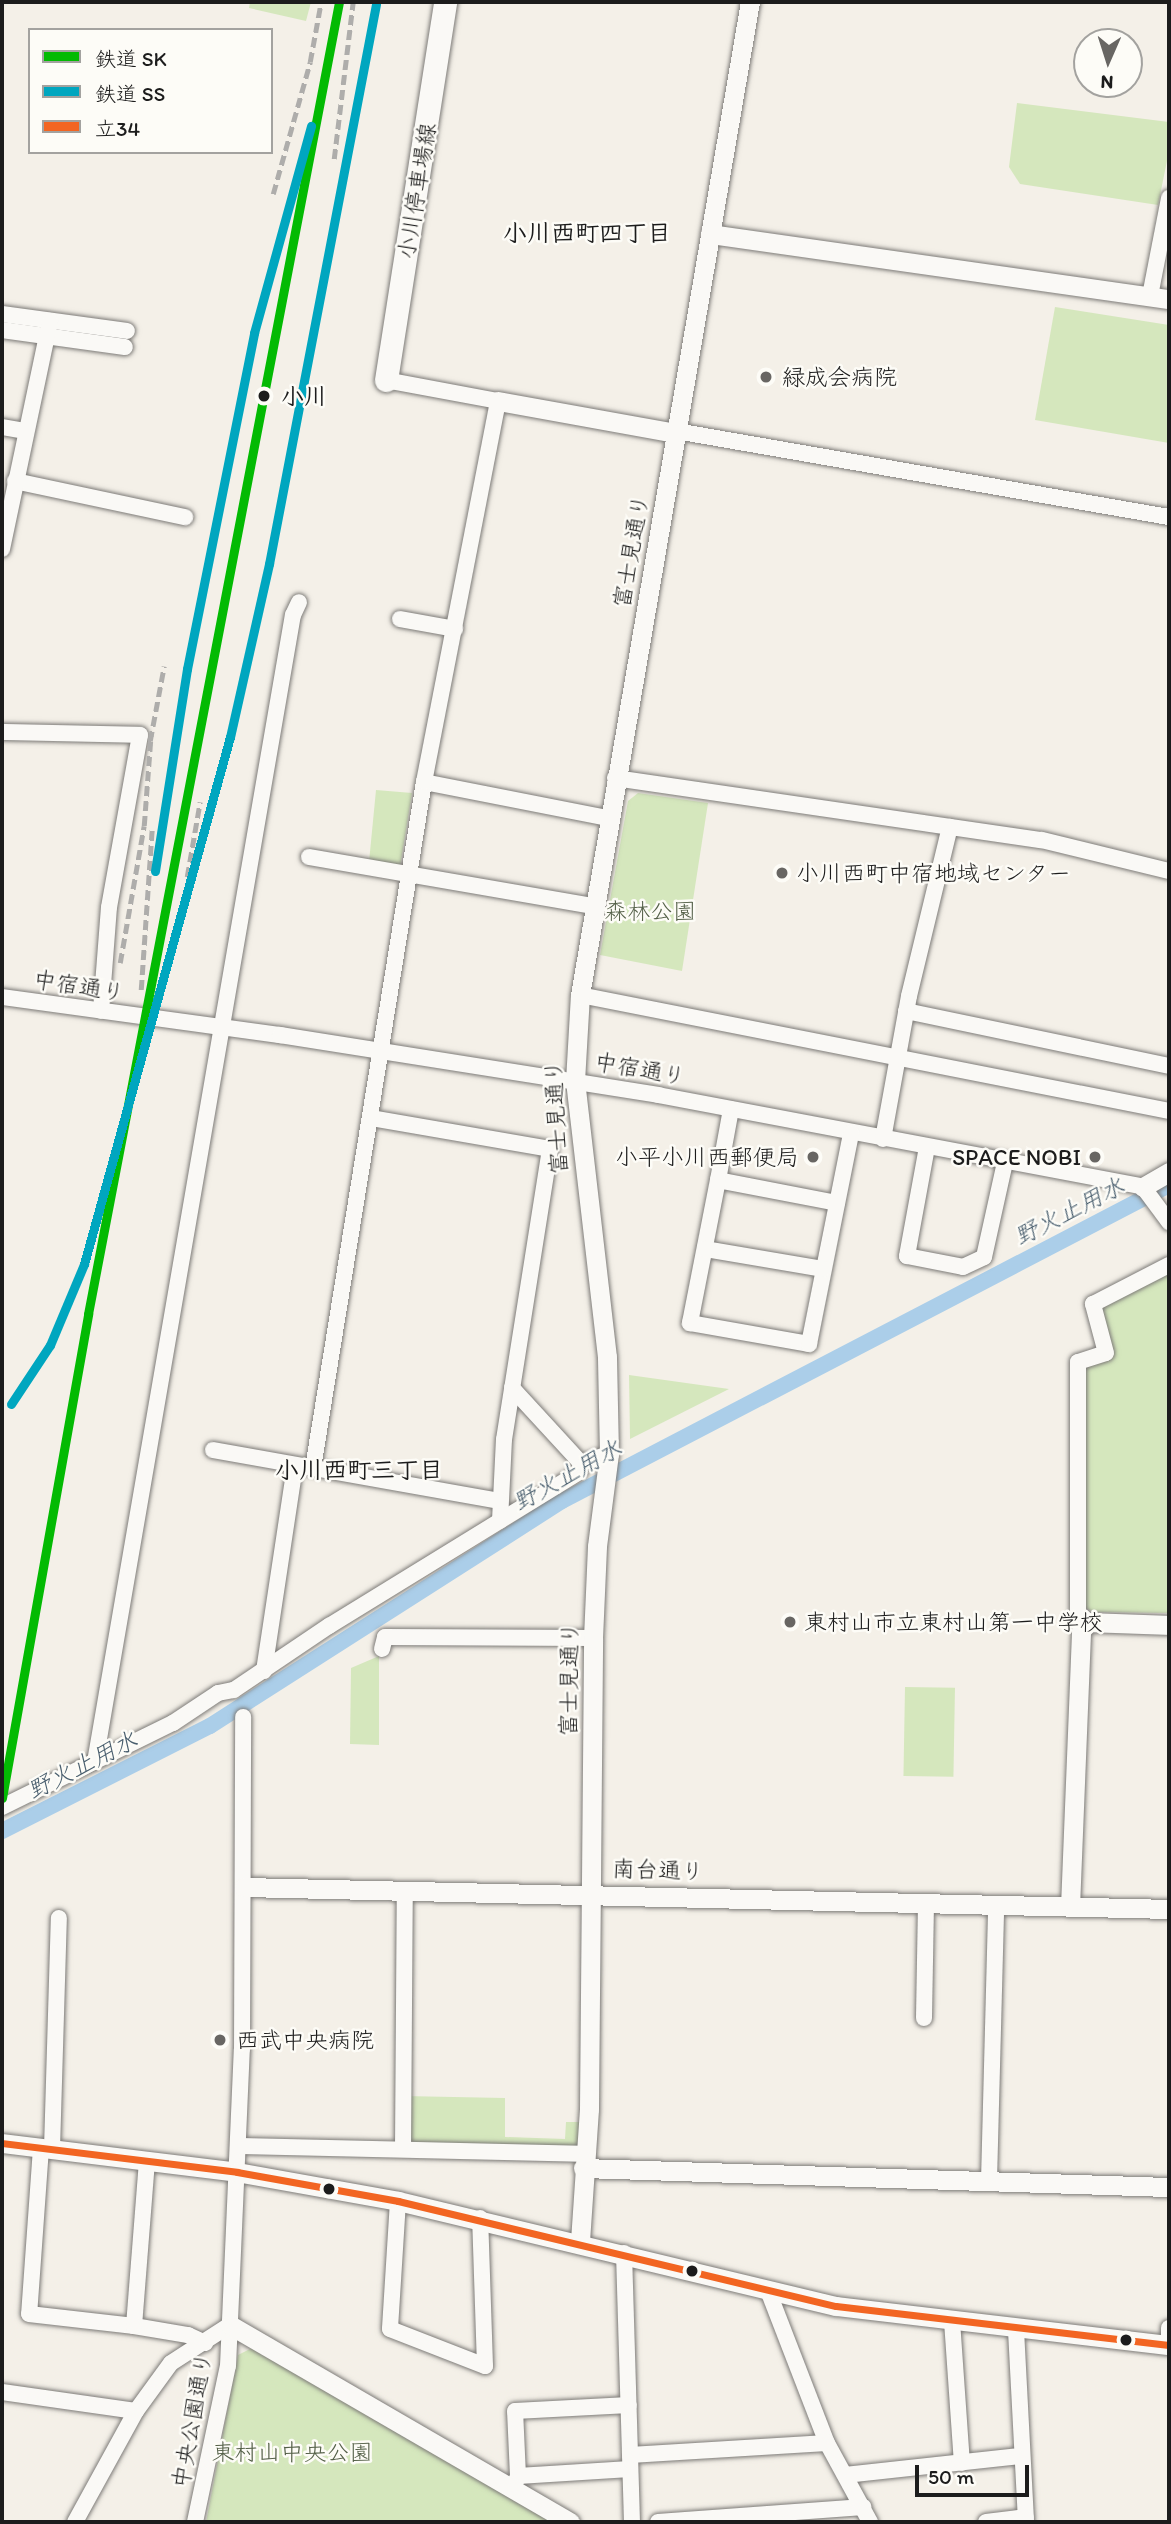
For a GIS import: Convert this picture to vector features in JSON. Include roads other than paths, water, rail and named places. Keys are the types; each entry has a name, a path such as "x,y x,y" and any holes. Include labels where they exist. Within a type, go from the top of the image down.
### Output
{"main road":[{"name":"小川停車場線","path":"386,380 445,2"}],"street":[{"name":"富士見通り","path":"580,2241 589,2103 593,1638 597,1546 608,1486 609,1458 607,1357 575,1081 580,995 607,818 750,2"},
{"path":"710,233 1160,298 1169,198"},
{"path":"2,314 48,328 126,339"},
{"path":"2,330 48,328"},
{"path":"2,549 6,512 48,328"},
{"path":"386,380 1169,517"},
{"path":"313,1468 425,782 498,401"},
{"path":"2,427 24,431"},
{"path":"15,481 185,517"},
{"path":"95,1762 293,615 299,602"},
{"path":"400,619 455,629"},
{"path":"2,732 140,736 109,907 101,1012"},
{"path":"615,778 1042,840 1169,871"},
{"path":"425,782 607,818"},
{"path":"883,1139 906,1012 950,828"},
{"path":"309,857 593,906"},
{"path":"580,995 1169,1111"},
{"name":"中宿通り","path":"2,997 222,1026 575,1081 1005,1162 1149,1194"},
{"path":"906,1012 1169,1066"},
{"path":"731,1109 691,1323 808,1344 851,1133"},
{"path":"371,1118 550,1149 512,1388 500,1521"},
{"path":"927,1147 907,1256 963,1267 984,1257 1005,1162"},
{"path":"1169,1172 1149,1194 1169,1222"},
{"path":"718,1180 837,1203"},
{"path":"705,1249 823,1269"},
{"path":"1169,1265 1093,1304 1106,1353 1078,1362 1078,1613 1089,1622 1169,1625"},
{"path":"512,1388 581,1463"},
{"path":"213,1450 500,1501"},
{"path":"581,1463 609,1458"},
{"path":"2,1807 95,1762 264,1671 579,1472 581,1463"},
{"path":"264,1671 295,1465"},
{"path":"1070,1907 1081,1630 1089,1622"},
{"path":"382,1649 385,1637 593,1638"},
{"name":"中央公園通り","path":"195,2522 228,2366 238,2146 244,1887 243,1717"},
{"name":"南台通り","path":"244,1887 591,1892 1169,1909"},
{"path":"403,2149 405,1890"},
{"path":"924,2018 926,1903"},
{"path":"989,2181 996,1905"},
{"path":"59,1918 47,2149 29,2314 134,2326 188,2336 205,2343"},
{"path":"2,2143 237,2172 398,2200 580,2241 769,2293 1016,2330 1169,2345 1169,2328"},
{"path":"238,2146 403,2149 584,2161 1169,2187"},
{"path":"134,2326 147,2161"},
{"path":"398,2200 390,2329 485,2366 480,2218"},
{"path":"624,2253 632,2522"},
{"path":"769,2293 827,2443 870,2522"},
{"path":"952,2321 962,2463"},
{"path":"75,2522 136,2411 171,2363 230,2325 515,2482 570,2522"},
{"path":"986,2522 1026,2520 1016,2330"},
{"path":"2,2392 136,2411"},
{"path":"515,2482 515,2411 629,2405"},
{"path":"515,2482 630,2462 827,2443"},
{"path":"845,2475 1021,2456"},
{"path":"658,2522 863,2507"}],"waterway":[{"name":"野火止用水","path":"2,1831 210,1726 562,1501 1169,1185"}],"railway":[{"path":"273,194 310,62 321,2"},
{"path":"334,159 353,2"},
{"path":"150,741 164,666"},
{"path":"120,963 144,826 151,733"},
{"path":"187,877 200,802"},
{"path":"141,990 152,829"}],"rail line":[{"name":"SK","path":"2,1798 88,1314 339,2"},
{"name":"SS","path":"11,1404 50,1345 84,1264 230,737 269,564 376,4"},
{"name":"SS","path":"155,871 187,669 254,333 311,126"}],"place":[{"name":"緑成会病院","path":"766,377"},
{"name":"小川","path":"264,396"},
{"name":"小川西町中宿地域センター","path":"782,873"},
{"name":"小平小川西郵便局","path":"813,1157"},
{"name":"SPACE NOBI","path":"1095,1157"},
{"name":"東村山市立東村山第一中学校","path":"790,1622"},
{"name":"西武中央病院","path":"220,2040"}],"district":[{"name":"小川西町四丁目","path":"587,233"},
{"name":"小川西町三丁目","path":"359,1470"}],"park label":[{"name":"森林公園","path":"650,911"},
{"name":"東村山中央公園","path":"292,2452"}]}
